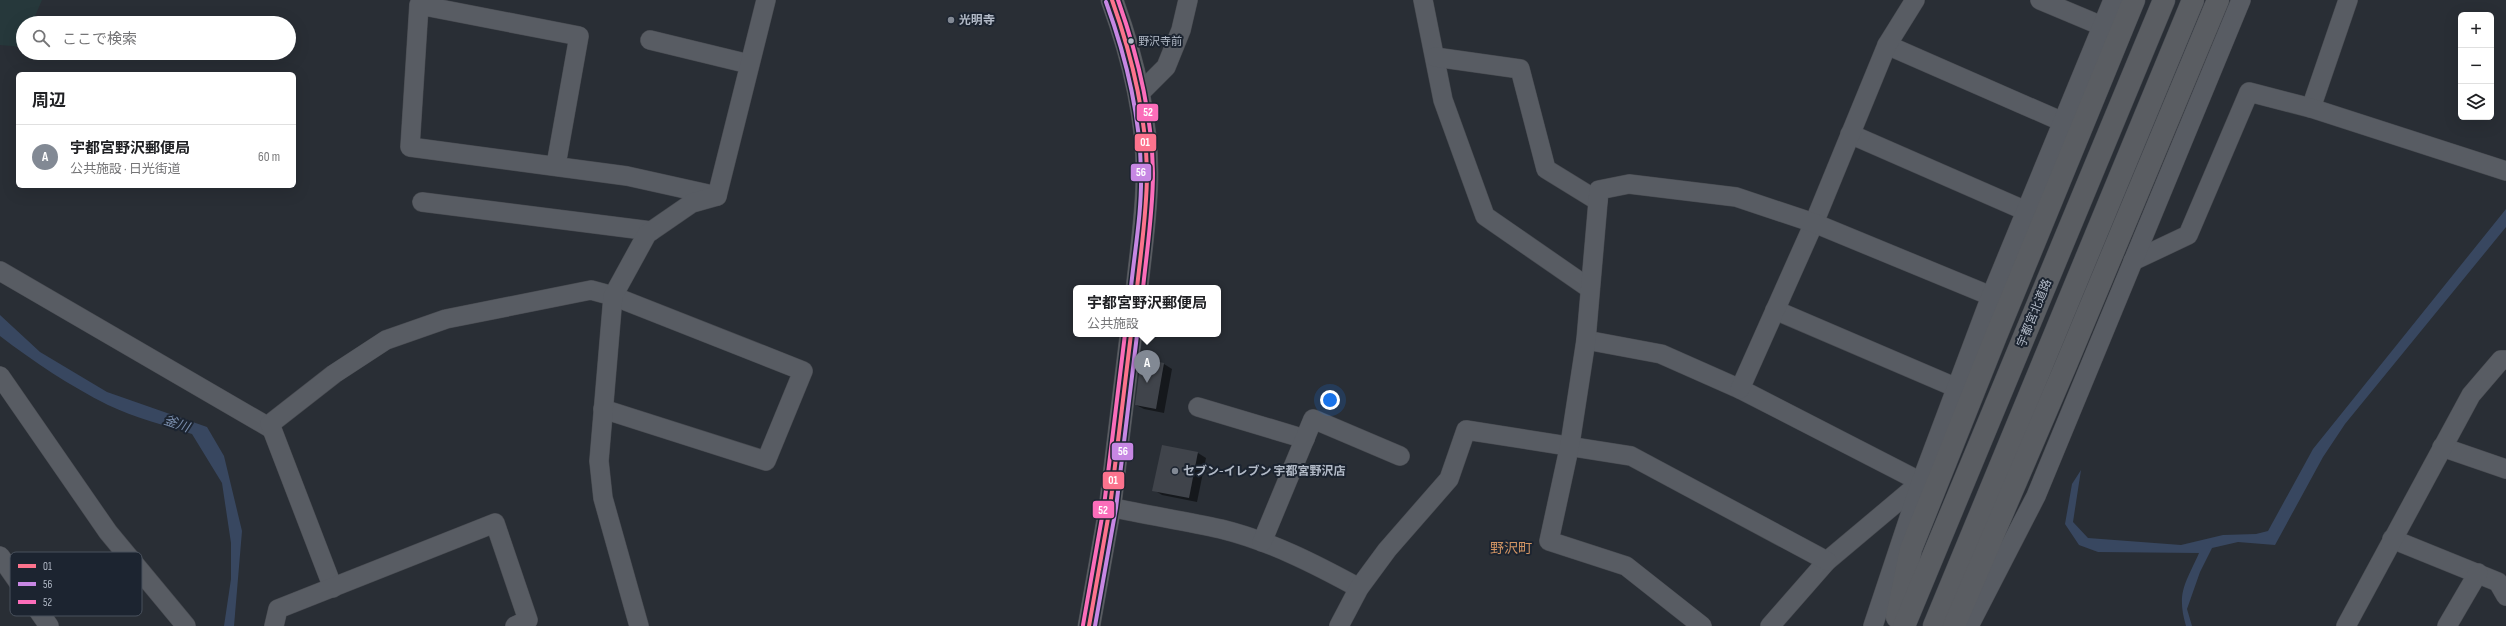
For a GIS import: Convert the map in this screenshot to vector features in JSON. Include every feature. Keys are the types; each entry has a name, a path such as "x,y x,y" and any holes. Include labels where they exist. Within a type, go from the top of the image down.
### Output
{"highway":[{"path":"1112,0 1127,41 1139,94 1147,171 1145,216 1137,285"},
{"path":"1895,626 1911,549 1996,336 2134,0"},
{"name":"宇都宮北道路","path":"1904,626 2164,0"},
{"path":"1934,626 2193,0"},
{"path":"1954,626 2066,365 2218,0"},
{"path":"1089,626 1110,507 1131,337"}],"street":[{"path":"717,196 766,0"},
{"path":"1139,94 1166,67 1181,30 1188,0"},
{"path":"1423,0 1443,100 1484,216 1589,288"},
{"path":"1740,389 1814,223 1886,45 1915,0"},
{"path":"2040,0 2102,26"},
{"path":"1873,626 1921,482 1991,296 2113,0"},
{"path":"1969,626 2036,496 2241,0"},
{"path":"2311,108 2348,0"},
{"path":"556,166 579,36 419,5 410,147 627,176 717,196"},
{"path":"650,40 749,64"},
{"path":"1886,45 2063,122"},
{"path":"1435,56 1520,70 1546,169 1598,201"},
{"path":"2133,261 2188,235 2249,92 2311,108 2506,171"},
{"path":"1850,134 2026,211"},
{"path":"1702,626 1626,566 1549,541 1570,444 1586,340 1589,288 1599,190 1629,184 1736,196 1814,223 1991,296"},
{"path":"639,626 603,498 599,461 613,296 646,234 692,203 717,196"},
{"path":"422,202 651,231"},
{"path":"0,271 272,429"},
{"path":"333,588 270,424 334,374 386,340 446,319 590,290 613,296 803,371 766,461 603,409"},
{"path":"1775,310 1957,388"},
{"path":"1586,340 1661,354 1740,389 1921,482"},
{"path":"2346,626 2442,446 2472,395 2501,360 2506,360"},
{"path":"0,376 108,532 125,552"},
{"path":"1198,406 1305,439"},
{"path":"1262,542 1313,419 1400,456"},
{"path":"1339,626 1359,588 1387,550 1449,479 1466,430 1570,444 1631,456 1827,562"},
{"path":"2442,446 2506,468"},
{"path":"1770,626 1827,562 1921,482"},
{"path":"1110,507 1222,529 1262,542 1305,559 1359,588"},
{"path":"274,626 278,609 495,524 528,620 515,626"},
{"path":"2392,539 2498,582 2506,596"},
{"path":"0,556 10,570"},
{"path":"142,573 186,626"},
{"path":"2447,626 2478,573"},
{"path":"42,616 49,626"}],"shaded area":[{"path":"0,0 42,0 35,16 16,16 16,46 0,45"}],"water":[{"path":"2506,209 2506,227 2345,424 2323,457 2275,545 2238,542 2212,548 2200,572 2187,609 2192,626 2186,626 2183,614 2182,596 2187,580 2199,553 2098,552 2079,545 2065,524 2072,484 2081,470 2073,522 2088,538 2181,545 2223,535 2256,534 2268,531 2313,449"},
{"name":"釜川","path":"0,315 40,352 107,392 207,427 224,456 242,531 234,626 224,626 231,579 231,543 222,483 192,434 118,410 66,382 0,336"}],"building":[{"path":"1141,358 1164,363 1156,409 1135,405"},
{"name":"セブン-イレブン 宇都宮野沢店","path":"1162,445 1198,452 1189,498 1152,491"}],"transit line":[{"name":"01","path":"1112,0 1126,42 1137,85 1146,151 1146,202 1137,285"},
{"name":"52","path":"1118,0 1132,42 1143,85 1152,151 1152,202 1143,285"},
{"name":"56","path":"1106,2 1126,64 1135,107 1140,150 1141,186 1138,230 1131,285"},
{"name":"52","path":"1083,625 1104,506 1125,337"},
{"name":"01","path":"1089,626 1110,507 1131,337"},
{"name":"56","path":"1095,626 1116,508 1137,337"}],"place":[{"name":"光明寺","path":"951,20"},
{"name":"野沢寺前","path":"1131,41"},
{"name":"宇都宮野沢郵便局","path":"1147,383"},
{"name":"セブン-イレブン 宇都宮野沢店","path":"1175,471"}],"district":[{"name":"野沢町","path":"1511,548"}]}
